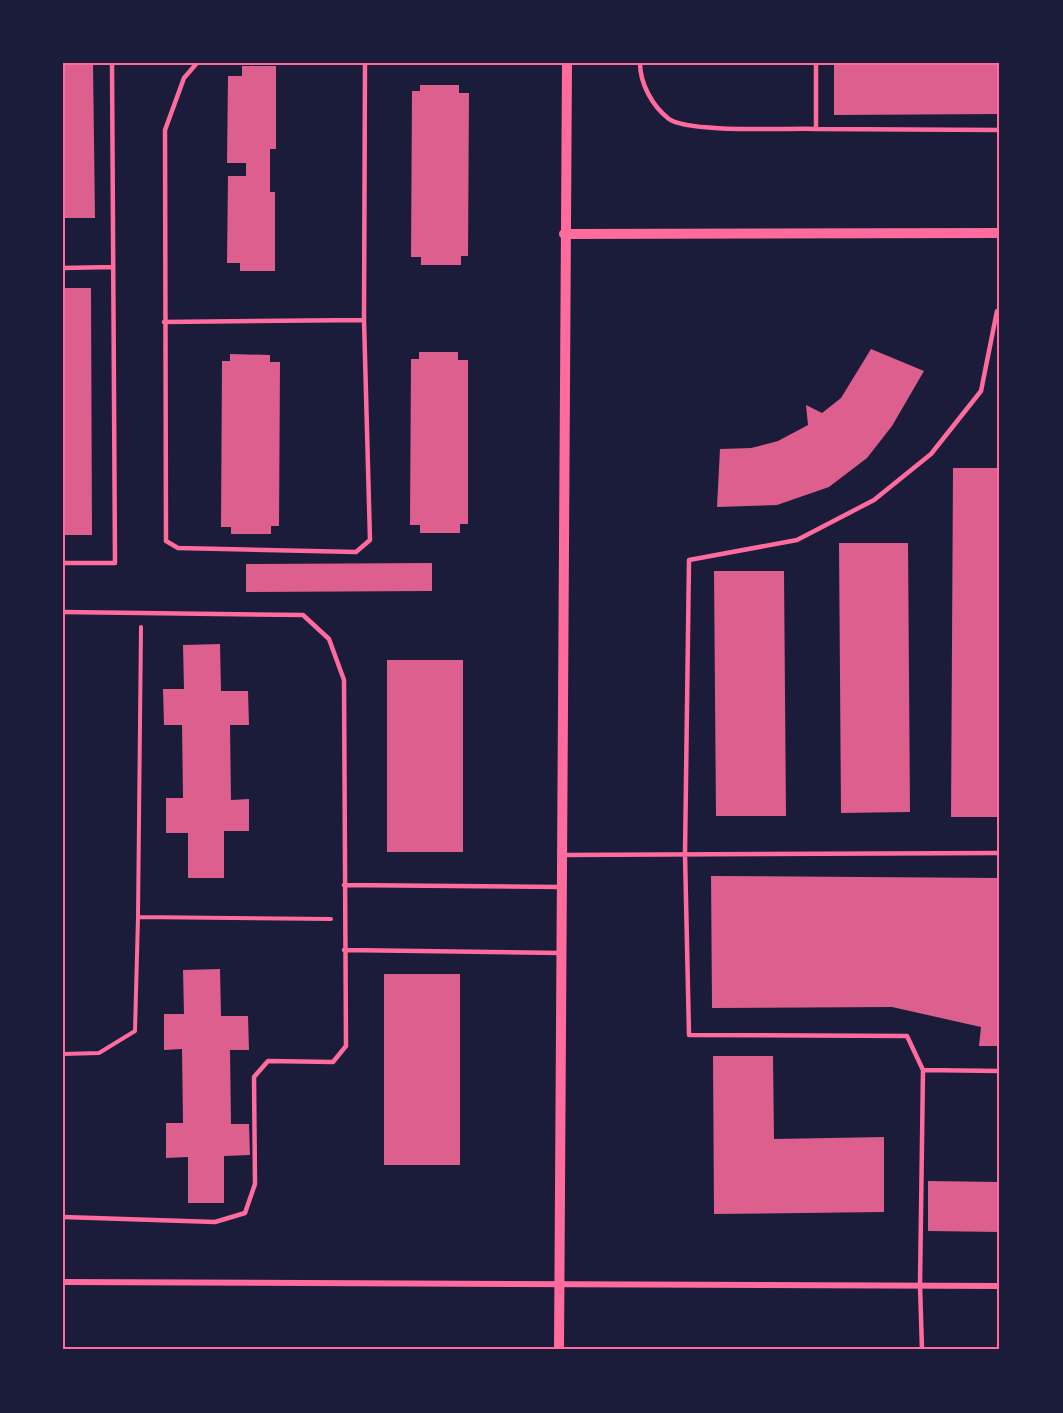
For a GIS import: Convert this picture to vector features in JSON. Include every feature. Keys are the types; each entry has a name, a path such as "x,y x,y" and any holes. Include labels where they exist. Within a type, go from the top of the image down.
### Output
{"street":[{"path":"559,1350 564,234 567,63"},
{"path":"564,234 1000,233"},
{"path":"63,1282 559,1282 1000,1286"}],"lane":[{"path":"63,563 115,563 112,63"},
{"path":"196,63 184,78 165,130 166,541 178,548 356,552 370,540 364,320 365,63"},
{"path":"640,63 640,75 652,101 670,120 705,127 1000,130"},
{"path":"816,63 816,129"},
{"path":"63,268 113,267"},
{"path":"922,1350 920,1285 923,1070 907,1036 688,1035 685,854 689,560 797,540 874,500 931,454 981,391 996,312 1000,311"},
{"path":"164,322 364,320"},
{"path":"63,612 303,615 329,639 344,680 346,1046 333,1062 268,1061 254,1077 255,1184 245,1213 215,1222 63,1217"},
{"path":"561,855 1000,852"},
{"path":"344,885 561,887"},
{"path":"344,950 561,953"},
{"path":"923,1070 1000,1071"}],"path":[{"path":"63,1054 99,1053 135,1031 141,613"},
{"path":"138,918 344,920"}],"building":[{"path":"63,63 93,63 95,218 63,218"},
{"path":"834,63 1000,63 1000,114 834,115"},
{"path":"242,66 276,66 276,149 270,149 270,192 275,192 275,271 240,271 240,263 227,263 228,176 246,176 246,163 227,163 228,76 242,76"},
{"path":"420,85 459,85 459,93 469,93 468,256 461,256 461,265 421,265 421,257 411,257 412,91 420,91"},
{"path":"63,288 91,288 92,535 63,535"},
{"path":"871,349 924,371 892,426 867,458 829,487 777,505 717,507 720,449 751,448 778,441 808,425 806,405 822,413 841,398"},
{"path":"419,352 458,352 458,360 468,360 468,524 460,524 460,533 420,533 420,525 410,525 411,359 419,359"},
{"path":"230,354 270,355 270,362 280,362 279,526 271,526 271,534 231,534 231,527 221,527 222,361 230,361"},
{"path":"953,468 1000,468 1000,817 951,817"},
{"path":"839,543 908,543 910,812 841,813"},
{"path":"432,563 432,591 246,592 246,564"},
{"path":"714,571 784,571 786,816 716,816"},
{"path":"220,644 221,691 248,691 249,725 230,725 231,800 249,799 249,831 224,831 224,878 188,878 188,833 166,833 166,798 183,798 182,725 164,725 163,689 184,689 183,645"},
{"path":"387,660 463,660 463,852 387,852"},
{"path":"711,876 1000,878 1000,1046 979,1046 981,1027 892,1007 712,1008"},
{"path":"220,969 221,1016 248,1016 249,1050 230,1050 231,1124 249,1124 250,1155 224,1156 224,1203 188,1203 188,1157 166,1158 166,1123 183,1123 182,1049 164,1050 164,1014 184,1014 183,970"},
{"path":"384,974 460,974 460,1165 384,1165"},
{"path":"713,1056 773,1056 774,1139 884,1137 884,1212 714,1214"},
{"path":"928,1181 1000,1182 1000,1232 928,1231"}]}
